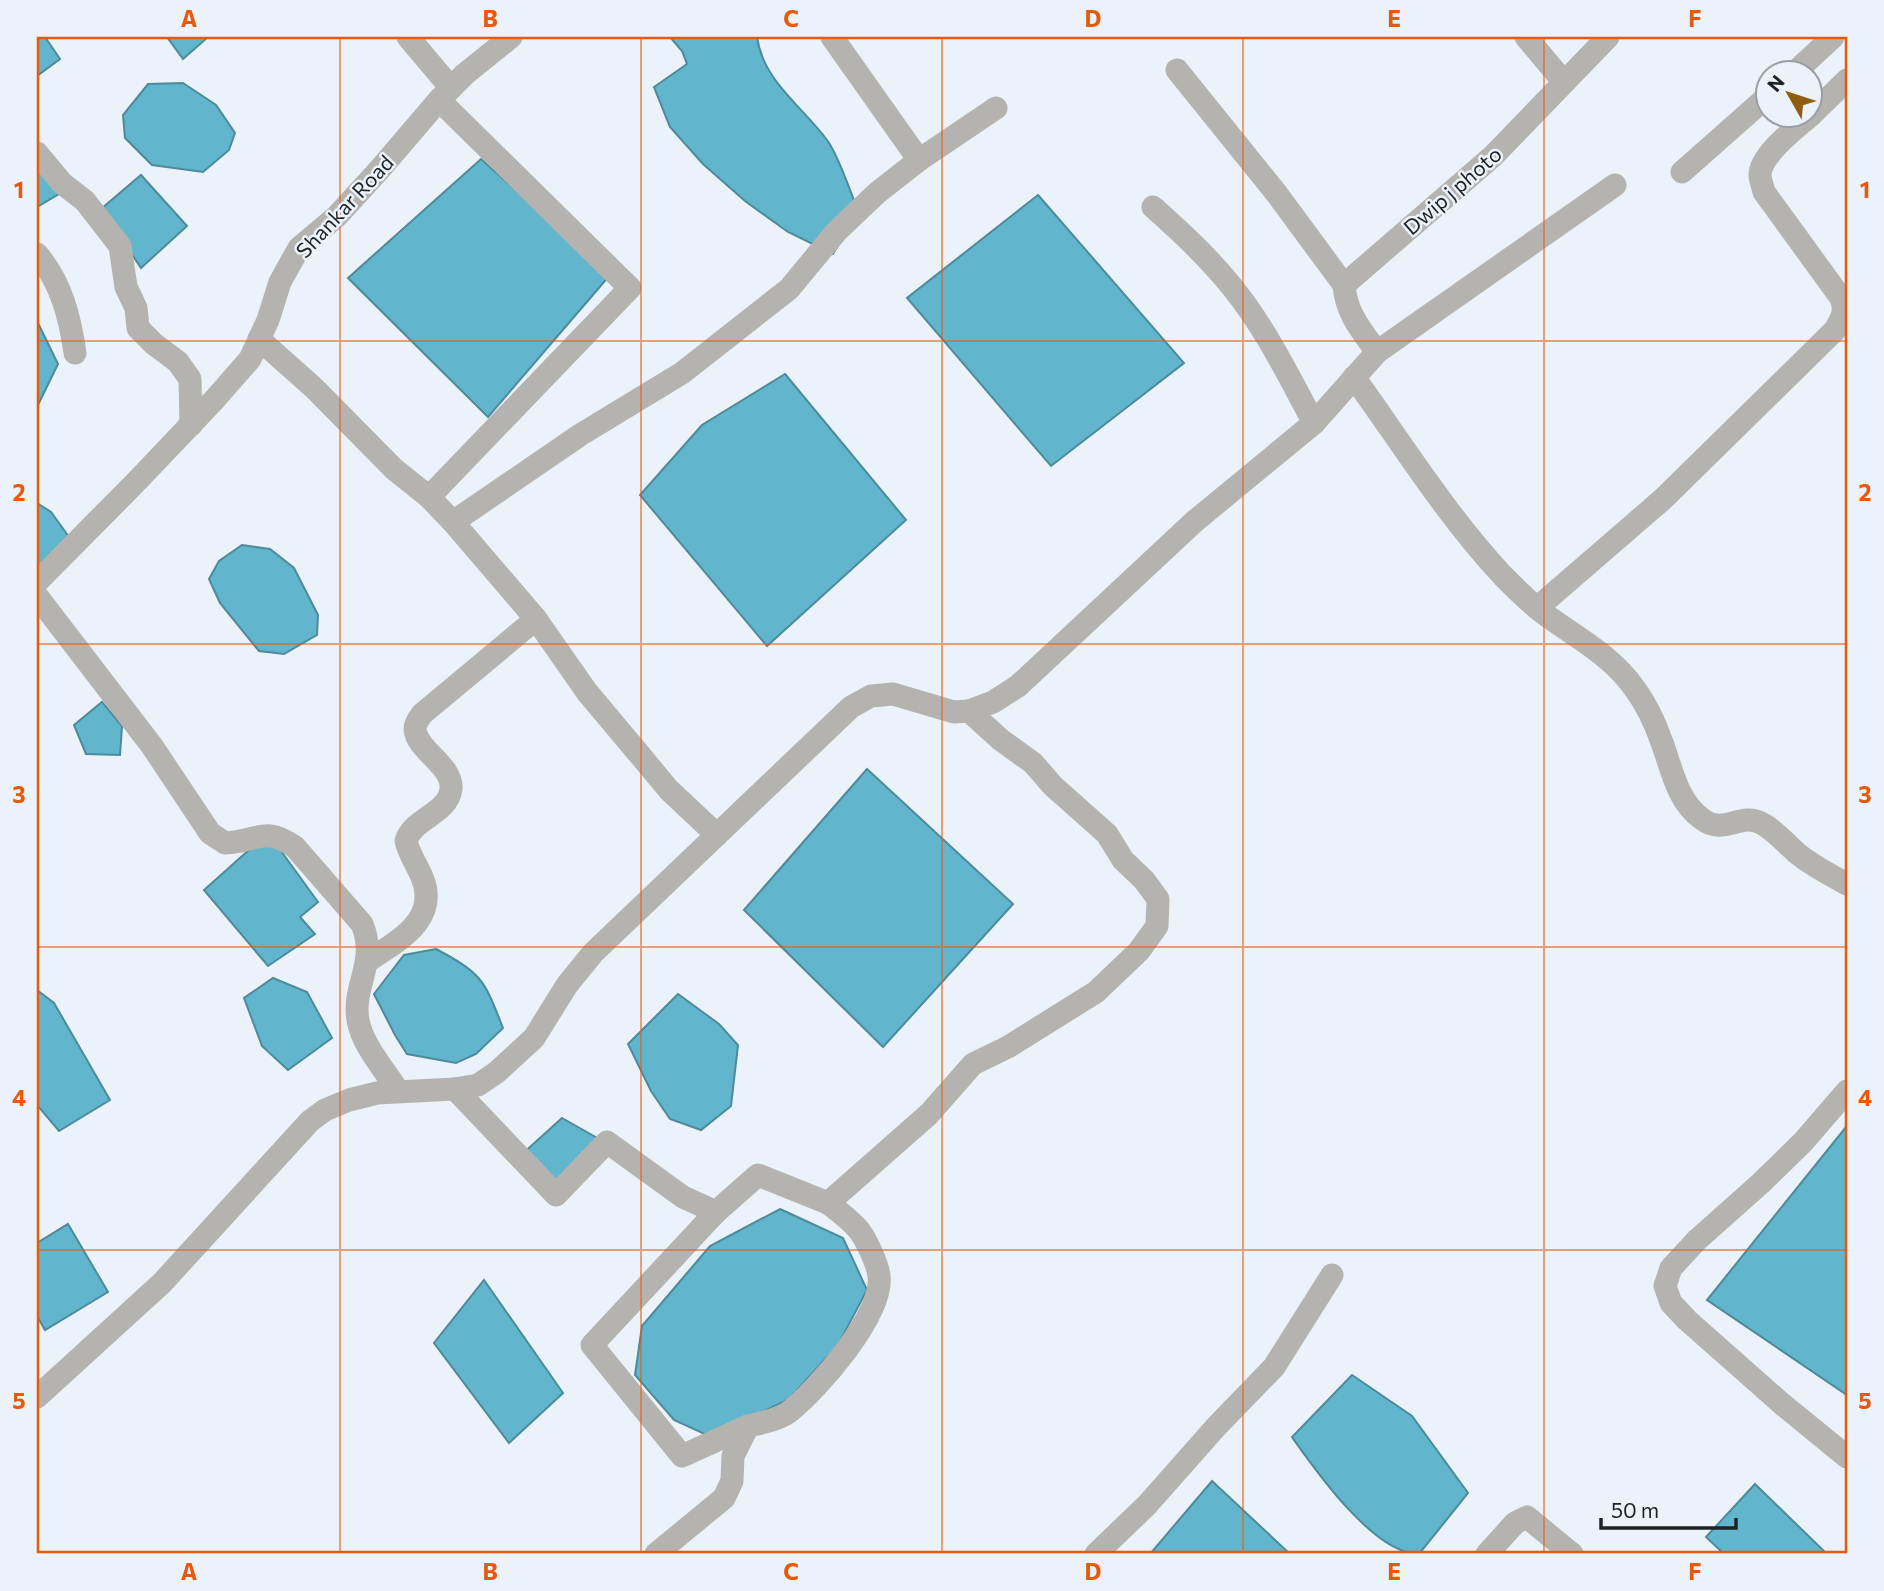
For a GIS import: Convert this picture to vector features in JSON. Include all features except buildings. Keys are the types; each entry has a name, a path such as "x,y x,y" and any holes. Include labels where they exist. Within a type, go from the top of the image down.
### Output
{"street":[{"path":"408,37 445,94 630,288 429,498"},
{"path":"479,62 485,37"},
{"name":"Shankar Road","path":"37,582 191,425 250,359 268,320 280,282 299,248 346,207 445,94 511,37"},
{"path":"832,37 919,160"},
{"path":"1526,37 1563,80"},
{"name":"Dwip j photo","path":"1344,285 1493,156 1563,80 1608,37"},
{"path":"1806,60 1825,40"},
{"path":"1177,70 1278,194 1344,285 1349,312 1377,352"},
{"path":"1825,101 1847,80"},
{"path":"1682,172 1755,107"},
{"path":"453,522 580,435 692,366 789,289 837,231 877,193 919,160 996,108"},
{"path":"1537,608 1663,499 1835,330 1843,318 1841,298 1764,192 1759,176 1771,152 1794,130"},
{"path":"37,153 62,183 85,201 120,246 126,287 136,308 138,328 178,362 190,379 191,425"},
{"path":"37,1397 162,1283 310,1121 349,1100 377,1093 455,1089 478,1085 497,1072 534,1038 567,985 593,953 851,707 871,696 893,694 954,712 969,711 993,702 1018,687 1195,521 1314,423 1377,352 1615,186"},
{"path":"1153,207 1201,250 1234,289 1268,338 1314,423"},
{"path":"37,254 60,291 71,323 75,353"},
{"path":"259,340 314,388 394,469 453,522 536,619 604,713 669,790 717,835"},
{"path":"1354,377 1462,528 1503,576 1537,608 1589,643 1614,664 1636,689 1662,741 1678,790 1688,806 1702,820 1714,825 1726,826 1747,819 1760,822 1816,867 1847,884"},
{"path":"37,596 152,746 210,833 225,843 246,841 260,836 282,838 295,847 362,924 368,938 368,961 360,990 358,1021 365,1040 398,1091"},
{"path":"368,961 410,932 422,915 427,897 423,878 406,841 411,830 447,800 451,791 450,780 419,739 415,730 416,723 422,714 536,619"},
{"path":"828,1203 929,1114 973,1064 1008,1047 1096,992 1139,951 1157,926 1158,899 1144,880 1123,860 1107,834 1053,786 1033,764 969,711"},
{"path":"455,1089 556,1195 607,1142 683,1197 716,1212"},
{"path":"1847,1091 1786,1158 1697,1240 1671,1268 1665,1286 1671,1303 1687,1320 1847,1457"},
{"path":"758,1175 828,1203 859,1229 876,1262 880,1278 876,1306 862,1328 831,1370 787,1413 748,1426 682,1456 592,1345 716,1212 758,1175"},
{"path":"1096,1554 1147,1504 1274,1367 1332,1275"},
{"path":"656,1554 724,1498 732,1481 733,1456 748,1426"},
{"path":"1487,1554 1515,1522 1527,1517 1572,1554"}],"water":[{"path":"37,37 45,37 60,59 37,76"},
{"path":"167,37 208,37 183,59"},
{"path":"670,37 757,37 761,53 775,80 831,147 858,211 833,254 788,232 745,201 703,164 670,127 654,87 687,64 682,51"},
{"path":"183,83 216,105 235,133 229,150 203,172 152,165 125,138 123,115 148,84"},
{"path":"481,159 610,275 488,417 348,278"},
{"path":"37,164 59,194 37,207"},
{"path":"141,175 187,226 141,268 101,209"},
{"path":"1038,195 1184,363 1051,466 907,298"},
{"path":"37,321 58,364 37,407"},
{"path":"785,374 906,520 767,646 640,495 702,425"},
{"path":"37,503 51,512 69,537 37,585"},
{"path":"242,545 270,549 294,568 318,615 317,635 284,654 259,651 220,603 209,579 219,561"},
{"path":"102,702 122,726 120,755 86,754 74,725"},
{"path":"867,769 1013,904 883,1047 744,910"},
{"path":"268,833 318,902 300,917 315,934 268,966 204,890"},
{"path":"436,949 464,965 480,980 503,1028 476,1054 456,1063 407,1054 374,994 404,955"},
{"path":"273,978 307,992 332,1038 288,1070 262,1046 244,998"},
{"path":"37,990 54,1003 110,1100 59,1131 37,1105"},
{"path":"678,994 719,1024 738,1045 731,1106 701,1130 670,1119 651,1091 628,1044"},
{"path":"562,1118 599,1139 554,1193 520,1156"},
{"path":"1847,1128 1847,1395 1707,1300"},
{"path":"780,1209 843,1238 867,1290 838,1345 789,1399 711,1437 674,1420 635,1375 642,1326 710,1246"},
{"path":"68,1224 108,1292 45,1330 37,1316 37,1243"},
{"path":"484,1280 563,1393 509,1443 434,1343"},
{"path":"1352,1375 1412,1416 1468,1493 1419,1554 1402,1550 1365,1526 1331,1489 1292,1437"},
{"path":"1212,1481 1290,1554 1150,1554"},
{"path":"1755,1484 1827,1554 1724,1554 1706,1537"}]}
